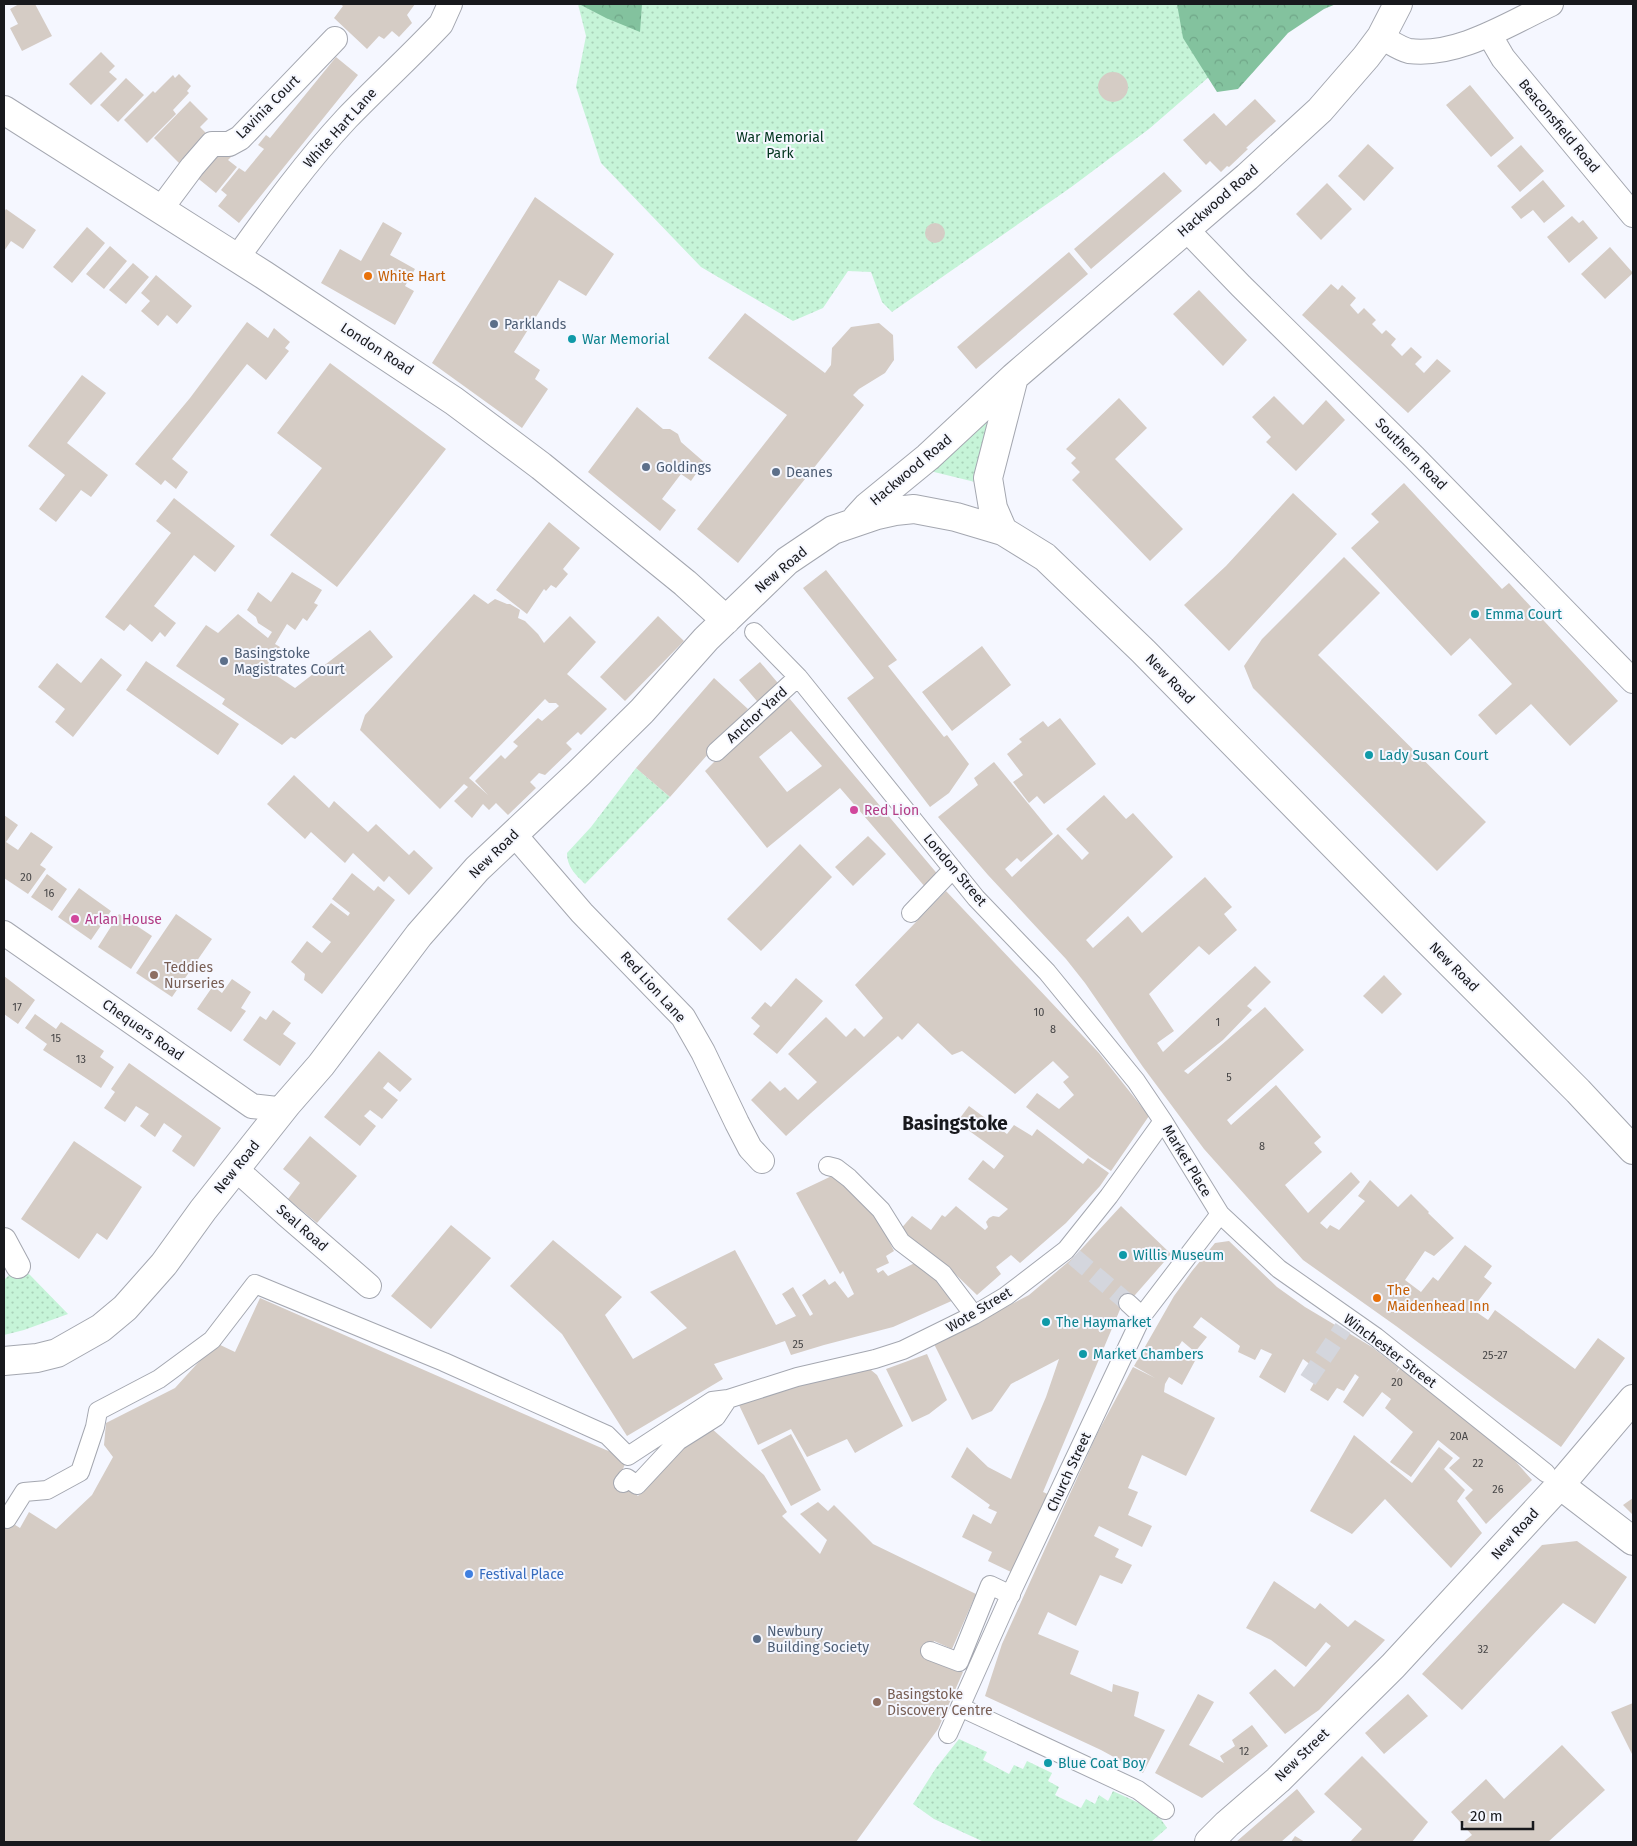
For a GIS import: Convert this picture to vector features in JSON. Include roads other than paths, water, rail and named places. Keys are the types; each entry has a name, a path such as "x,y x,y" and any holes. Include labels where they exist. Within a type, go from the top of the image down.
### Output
{"street":[{"name":"White Hart Lane","path":"237,258 269,210 309,161 347,118 441,24 450,4"},
{"name":"Hackwood Road","path":"853,523 868,506 928,457 1014,377 1247,177 1320,110 1343,86 1381,37 1398,4"},
{"path":"1381,37 1407,51 1435,51 1462,45 1551,4"},
{"name":"Beaconsfield Road","path":"1489,34 1503,58 1633,215"},
{"name":"Lavinia Court","path":"160,210 212,144 229,144 240,138 335,38"},
{"name":"London Road","path":"4,110 237,258 454,401 541,466 726,620"},
{"name":"Southern Road","path":"1186,229 1241,286 1386,428 1633,681"},
{"path":"1003,531 993,508 988,478 1014,377"},
{"name":"New Road","path":"4,1361 37,1358 57,1352 86,1337 125,1308 159,1270 202,1210 287,1104 321,1065 419,935 476,869 635,718 696,650 787,561 833,530 877,515 914,509 956,517 1003,531 1045,557 1143,651 1578,1091 1633,1150"},
{"name":"London Street","path":"754,632 798,677 976,898 1047,972 1136,1081 1159,1115"},
{"name":"Anchor Yard","path":"716,752 798,677"},
{"name":"Red Lion Lane","path":"514,834 582,913 683,1017 703,1052 750,1148 762,1161"},
{"path":"912,913 953,869"},
{"name":"Chequers Road","path":"4,933 252,1106 277,1109 287,1104"},
{"name":"Market Place","path":"1159,1115 1220,1214 1234,1228"},
{"name":"Wote Street","path":"6,1519 24,1492 47,1490 80,1472 95,1427 98,1411 159,1379 212,1340 255,1284 444,1362 606,1435 628,1456 712,1401 728,1399 797,1377 875,1359 903,1350 974,1316 1006,1296 1070,1253 1110,1196 1159,1115"},
{"path":"828,1166 836,1168 849,1178 881,1210 901,1242 943,1274 974,1316"},
{"name":"Seal Road","path":"236,1169 369,1286"},
{"name":"Church Street","path":"948,1734 1142,1316 1220,1214"},
{"name":"Winchester Street","path":"1234,1228 1279,1269 1346,1324 1376,1337 1553,1479"},
{"path":"4,1240 18,1266"},
{"path":"1128,1304 1142,1316"},
{"path":"623,1483 628,1478 637,1485 678,1441 714,1419 728,1399"},
{"name":"New Road","path":"1393,1666 1553,1479 1633,1399"},
{"path":"1553,1479 1633,1541"},
{"path":"930,1651 959,1662 990,1585 1011,1595"},
{"name":"New Street","path":"1209,1842 1278,1780 1393,1666"},
{"path":"960,1707 1138,1790 1165,1810"}],"tunnel":[{"path":"1074,1257 1128,1303"},
{"path":"1308,1380 1343,1328"}],"place":[{"name":"White Hart","path":"368,276"},
{"name":"Parklands","path":"494,324"},
{"name":"War Memorial","path":"572,339"},
{"name":"Goldings","path":"646,467"},
{"name":"Deanes","path":"776,472"},
{"name":"Emma Court","path":"1475,614"},
{"name":"Basingstoke Magistrates Court","path":"224,661"},
{"name":"Lady Susan Court","path":"1369,755"},
{"name":"Red Lion","path":"854,810"},
{"name":"Arlan House","path":"75,919"},
{"name":"Teddies Nurseries","path":"154,975"},
{"name":"Willis Museum","path":"1123,1255"},
{"name":"The Maidenhead Inn","path":"1377,1298"},
{"name":"The Haymarket","path":"1046,1322"},
{"name":"Market Chambers","path":"1083,1354"},
{"name":"Festival Place","path":"469,1574"},
{"name":"Newbury Building Society","path":"757,1639"},
{"name":"Basingstoke Discovery Centre","path":"877,1702"},
{"name":"Blue Coat Boy","path":"1048,1763"}],"district":[{"name":"Basingstoke","path":"955,1123"}],"park label":[{"name":"War Memorial Park","path":"780,146"}]}
